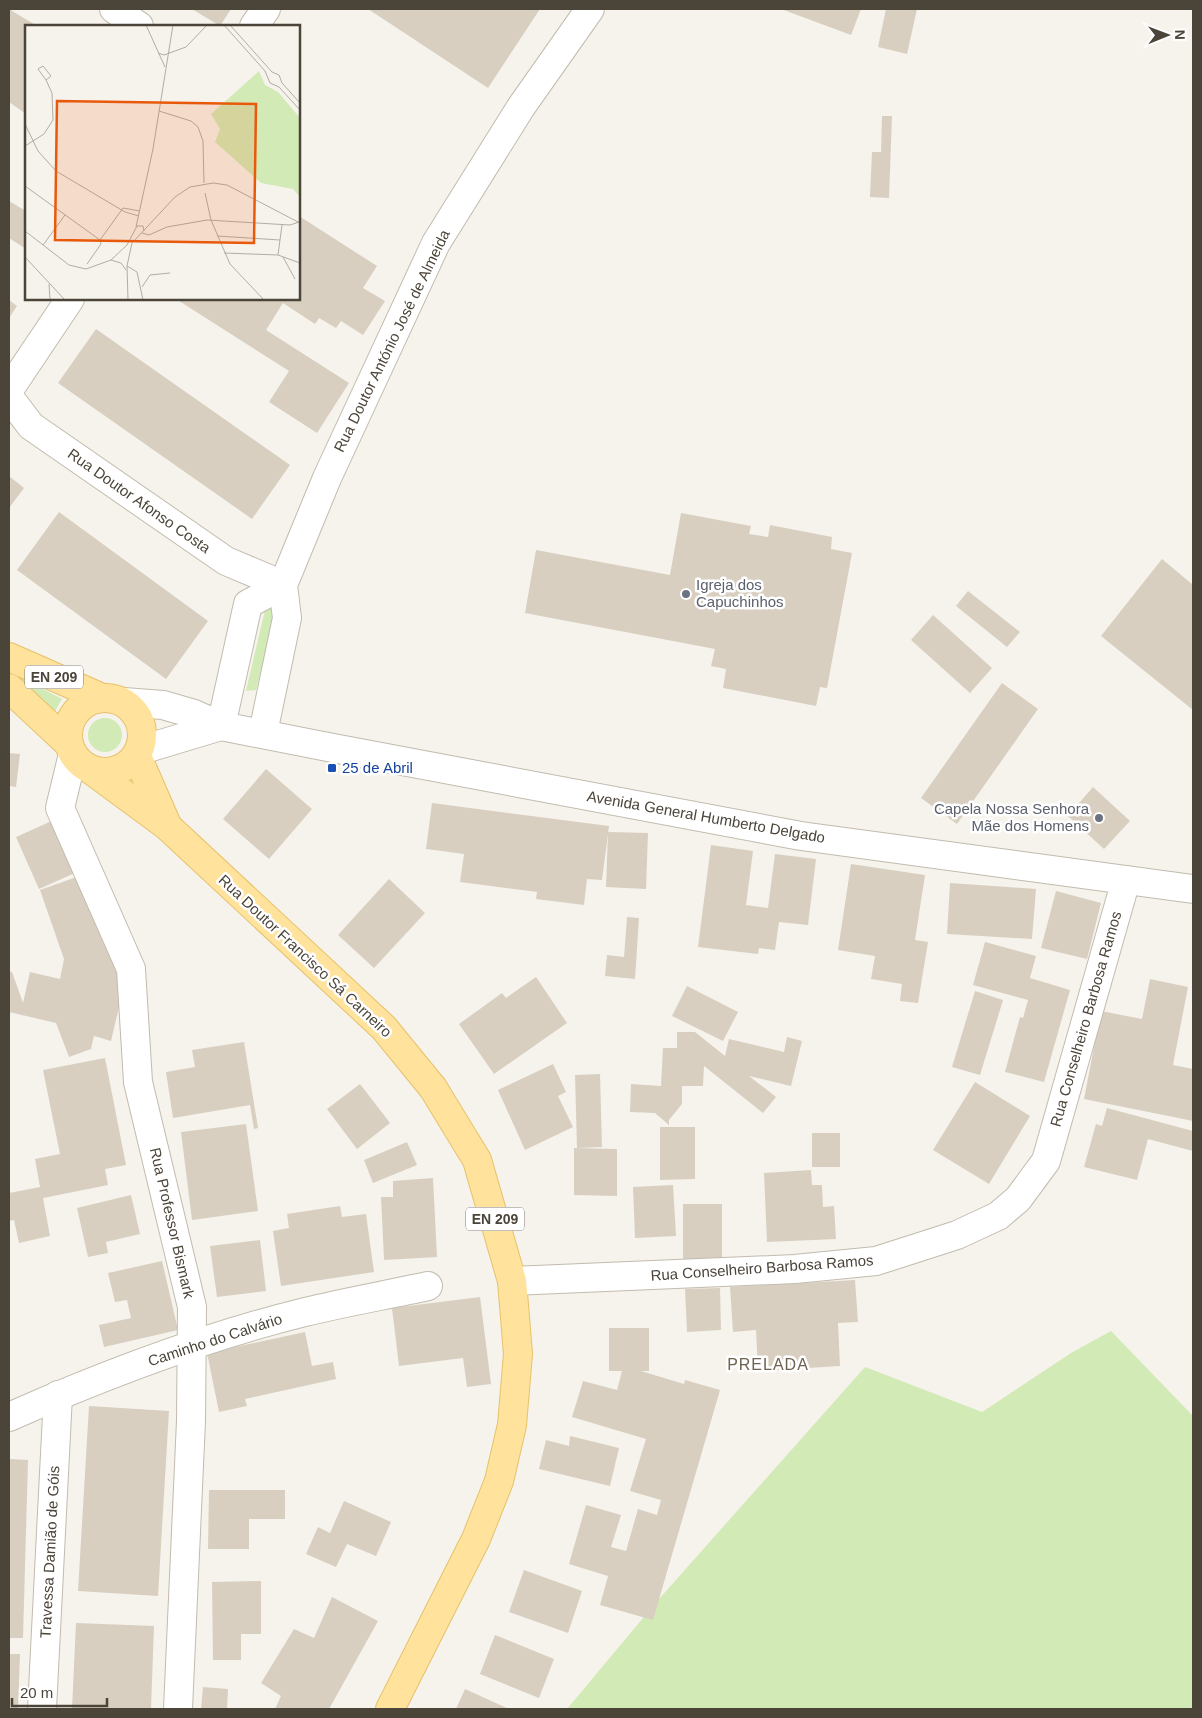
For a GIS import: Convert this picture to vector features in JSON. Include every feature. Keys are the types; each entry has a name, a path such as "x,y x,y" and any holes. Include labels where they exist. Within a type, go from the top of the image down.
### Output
{"main road":[{"name":"EN 209","path":"9,657 112,700"},
{"name":"Rua Doutor Francisco Sá Carneiro","path":"9,688 78,756 167,826 384,1028 433,1088 477,1160 512,1281 518,1354 512,1425 499,1481 476,1538 390,1709"},
{"path":"112,700 133,710 139,721 142,733 139,753"},
{"name":"Avenida General Humberto Delgado","path":"112,700 88,701 78,708 71,718 68,730 78,756 116,770 139,753"},
{"name":"Rua Doutor Francisco Sá Carneiro","path":"139,753 167,826"}],"street":[{"path":"114,9 138,25"},
{"path":"255,25 266,9"},
{"name":"Rua Doutor António José de Almeida","path":"263,733 287,618 283,585 327,478 436,244 519,111 590,9"},
{"path":"9,390 69,300"},
{"name":"Rua Doutor Afonso Costa","path":"9,397 31,426 226,561 283,585"},
{"path":"221,726 248,604 283,585"},
{"name":"Avenida General Humberto Delgado","path":"112,700 162,705 194,714 221,726 801,836 1193,889"},
{"name":"Avenida General Humberto Delgado","path":"139,753 221,726"},
{"name":"Rua Professor Bismark","path":"78,756 60,808 131,969 138,1082 192,1307 191,1421 178,1709"},
{"name":"Rua Conselheiro Barbosa Ramos","path":"512,1281 795,1269 876,1262 957,1235 998,1216 1018,1199 1046,1160 1126,880"},
{"name":"Caminho do Calvário","path":"9,1418 58,1395 193,1345 305,1312 428,1286"},
{"name":"Travessa Damião de Góis","path":"42,1709 58,1395"}],"green space":[{"path":"273,607 274,619 256,690 246,691 265,610"},
{"path":"9,671 62,699 54,713 9,674"},
{"path":"105,718 112,719 117,723 121,728 121,742 117,747 112,751 105,752 98,751 93,747 89,742 88,735 89,728 93,723 98,719"},
{"path":"1111,1331 1193,1416 1193,1709 567,1709 659,1599 865,1367 982,1412 1071,1353"}],"building":[{"path":"9,9 35,25 25,25 25,113 9,102"},
{"path":"192,9 231,9 221,25"},
{"path":"368,9 540,9 488,88"},
{"path":"781,9 861,9 851,35"},
{"path":"886,9 917,9 907,54 878,47"},
{"path":"882,116 892,116 889,198 870,197 872,152 881,152"},
{"path":"9,201 25,210 25,248 9,238"},
{"path":"300,217 377,266 363,288 385,301 363,335 341,321 336,328 319,318 315,324 283,303 266,330 349,383 317,433 269,402 289,371 178,300 300,300"},
{"path":"9,300 17,306 9,318"},
{"path":"96,329 290,465 252,519 58,383"},
{"path":"9,476 24,488 9,508"},
{"path":"59,512 208,621 166,679 17,570"},
{"name":"Igreja dos Capuchinhos","path":"681,513 751,526 749,534 768,537 770,525 832,537 831,549 852,553 827,688 820,687 816,706 723,688 726,669 711,666 715,649 525,613 536,550 670,575"},
{"path":"1162,559 1193,585 1193,710 1101,636"},
{"path":"968,591 1020,632 1007,647 956,606"},
{"path":"933,615 992,668 970,693 911,640"},
{"path":"1002,683 1038,709 957,824 921,798"},
{"path":"9,753 20,754 16,787 9,786"},
{"path":"266,769 312,809 269,859 223,819"},
{"name":"Capela Nossa Senhora Mãe dos Homens","path":"1093,787 1130,821 1104,849 1068,816"},
{"path":"432,803 609,826 602,880 587,879 584,905 536,899 537,892 460,882 464,854 426,849"},
{"path":"54,820 77,872 39,889 16,837"},
{"path":"608,832 648,833 646,889 606,887"},
{"path":"711,845 753,851 746,905 768,908 775,854 816,859 808,925 779,922 775,950 759,948 758,954 698,947"},
{"path":"851,864 925,875 915,940 928,942 918,1003 900,1001 902,984 871,979 875,956 838,950"},
{"path":"85,874 124,986 111,1041 94,1036 91,1049 69,1057 56,1023 9,1012 9,971 12,972 23,1003 30,972 60,979 64,959 40,890"},
{"path":"389,879 425,913 374,968 338,935"},
{"path":"950,883 1036,889 1032,939 947,934"},
{"path":"1056,891 1101,903 1087,959 1041,948"},
{"path":"627,917 639,918 635,979 605,976 607,955 624,957"},
{"path":"985,942 1036,956 1030,978 1070,990 1044,1082 1005,1072 1020,1017 1023,1018 1028,1000 973,985"},
{"path":"536,977 567,1023 494,1074 459,1024 502,993 506,998"},
{"path":"1150,979 1188,987 1173,1065 1193,1069 1193,1121 1084,1099 1101,1011 1142,1019"},
{"path":"687,986 738,1012 723,1041 672,1016"},
{"path":"975,991 1003,1000 980,1075 952,1067"},
{"path":"677,1032 695,1032 725,1056 729,1039 784,1052 787,1037 802,1041 791,1086 749,1076 776,1097 763,1113 704,1066 703,1086 682,1086 682,1104 669,1120 669,1125 655,1113 630,1112 631,1084 661,1086 663,1048 677,1048"},
{"path":"244,1042 258,1128 254,1129 250,1105 173,1118 166,1072 195,1067 192,1050"},
{"path":"105,1058 126,1165 105,1169 108,1185 43,1198 50,1236 19,1243 14,1220 9,1221 9,1193 40,1187 35,1159 60,1154 43,1070"},
{"path":"553,1064 566,1092 558,1096 573,1127 525,1150 498,1090"},
{"path":"600,1074 602,1147 577,1148 575,1075"},
{"path":"975,1082 1030,1116 989,1184 933,1150"},
{"path":"360,1084 390,1123 357,1149 327,1109"},
{"path":"1107,1108 1193,1131 1193,1151 1148,1139 1137,1180 1084,1167 1096,1124 1102,1126"},
{"path":"246,1124 258,1211 192,1220 181,1132"},
{"path":"660,1127 695,1127 695,1179 660,1180"},
{"path":"812,1133 840,1133 840,1167 812,1167"},
{"path":"407,1142 417,1165 373,1183 364,1160"},
{"path":"574,1148 617,1149 617,1196 574,1195"},
{"path":"811,1170 812,1185 822,1185 823,1207 834,1206 836,1239 767,1242 764,1173"},
{"path":"433,1178 437,1257 384,1260 381,1197 393,1197 393,1181"},
{"path":"673,1185 676,1236 635,1238 633,1187"},
{"path":"131,1195 140,1234 106,1242 108,1253 88,1257 77,1208"},
{"path":"683,1204 722,1204 722,1259 683,1259"},
{"path":"340,1206 342,1217 366,1214 374,1272 281,1286 273,1231 289,1228 287,1214"},
{"path":"260,1240 266,1291 217,1297 210,1246"},
{"path":"162,1261 178,1330 104,1347 99,1325 131,1318 127,1300 115,1302 108,1273"},
{"path":"855,1280 858,1322 838,1323 840,1366 758,1371 756,1330 733,1332 730,1287"},
{"path":"720,1288 721,1330 687,1332 685,1289"},
{"path":"480,1297 491,1384 467,1387 463,1358 399,1366 392,1308"},
{"path":"609,1328 649,1328 649,1371 641,1371 684,1384 685,1380 720,1390 653,1620 600,1605 608,1576 569,1564 586,1505 621,1515 611,1547 626,1551 638,1509 657,1515 661,1500 630,1491 646,1439 572,1417 583,1381 617,1390 622,1371 609,1371"},
{"path":"305,1332 312,1366 333,1362 336,1379 245,1399 247,1406 219,1412 207,1353"},
{"path":"89,1406 169,1411 158,1596 78,1591"},
{"path":"570,1436 619,1448 610,1486 539,1469 546,1440 569,1446"},
{"path":"9,1459 28,1460 23,1638 9,1638"},
{"path":"209,1490 285,1490 285,1519 249,1519 249,1549 208,1549"},
{"path":"344,1501 391,1522 376,1556 347,1544 336,1567 306,1554 318,1527 330,1533"},
{"path":"524,1570 582,1591 568,1633 509,1612"},
{"path":"261,1581 261,1634 241,1634 241,1660 213,1660 212,1582"},
{"path":"332,1597 378,1621 329,1709 275,1709 281,1696 261,1683 294,1629 314,1638"},
{"path":"76,1623 154,1626 151,1709 72,1709"},
{"path":"495,1635 554,1659 539,1698 480,1674"},
{"path":"9,1654 20,1654 18,1709 9,1709"},
{"path":"203,1687 228,1689 227,1709 201,1709"},
{"path":"465,1689 509,1709 456,1709"}],"place":[{"name":"Igreja dos Capuchinhos","path":"686,594"},
{"name":"25 de Abril","path":"332,768"},
{"name":"Capela Nossa Senhora Mãe dos Homens","path":"1099,818"}],"district":[{"name":"PRELADA","path":"768,1364"}]}
